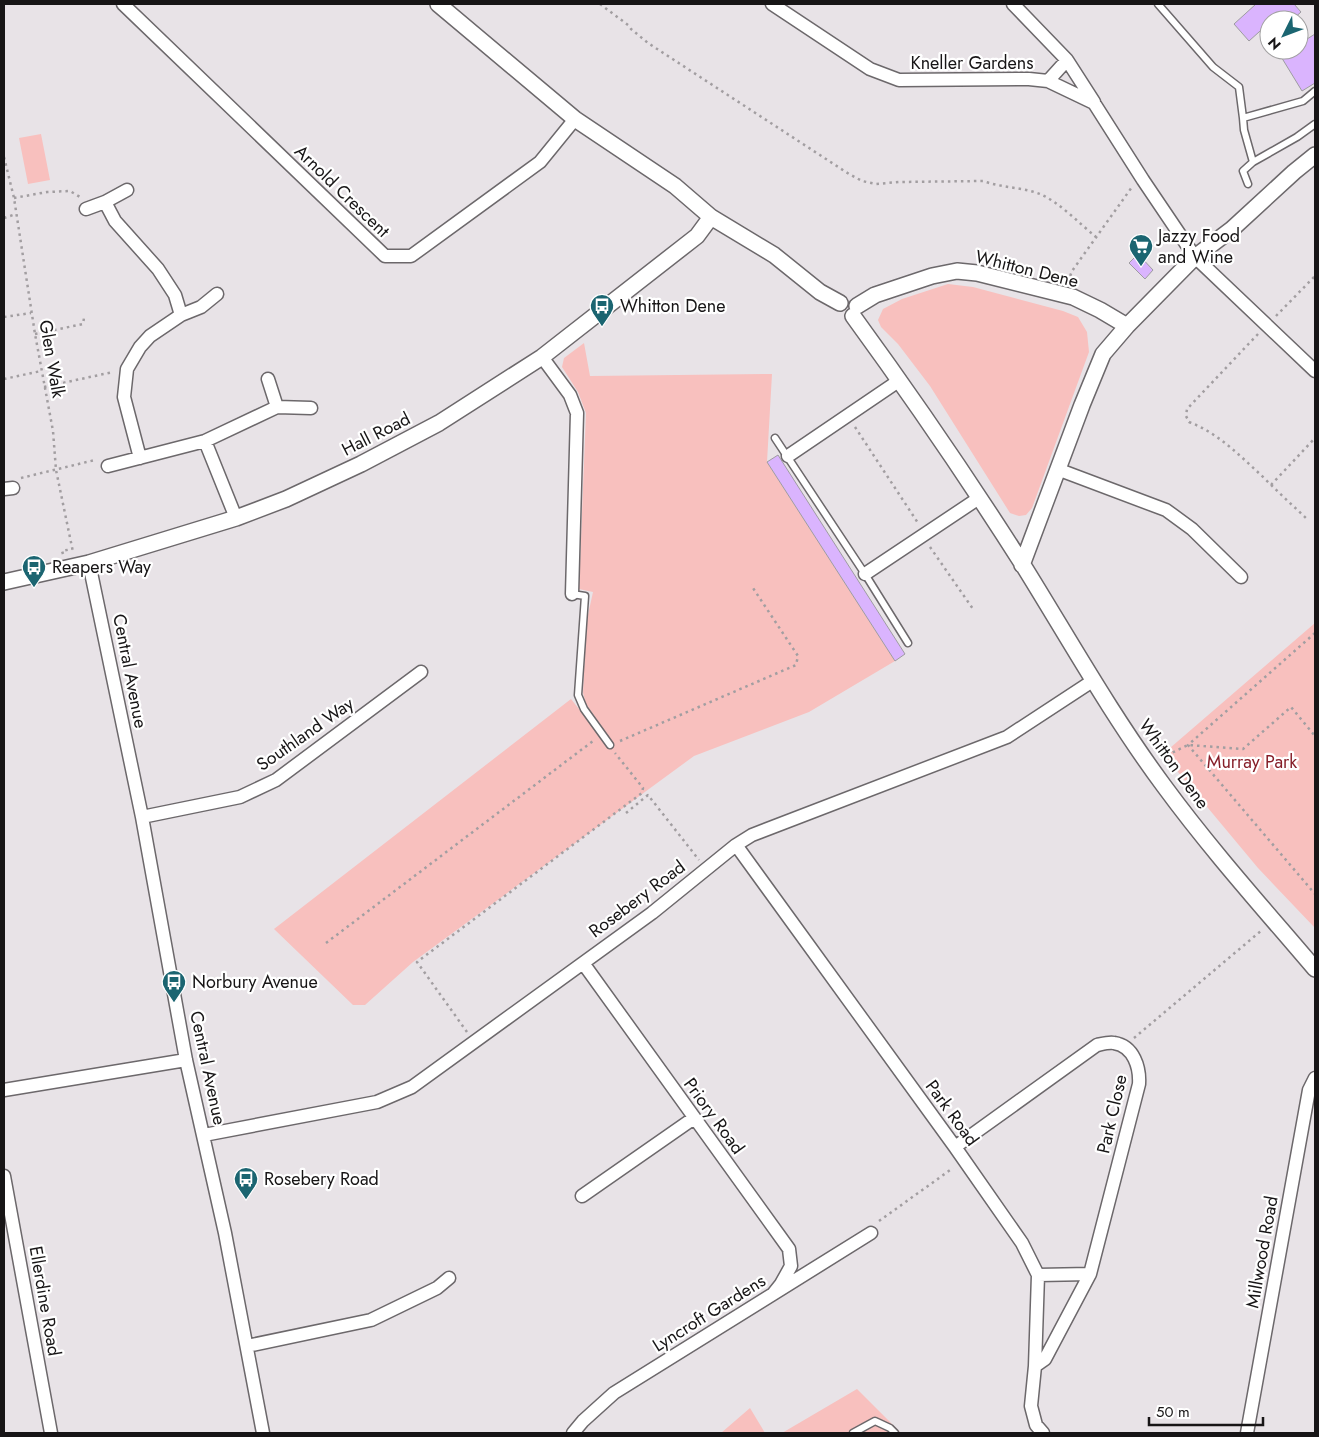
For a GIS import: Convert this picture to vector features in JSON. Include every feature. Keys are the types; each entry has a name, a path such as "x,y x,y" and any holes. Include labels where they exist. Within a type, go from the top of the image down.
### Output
{"street":[{"name":"Arnold Crescent","path":"123,4 384,256 410,256 540,162 575,119"},
{"path":"438,4 575,119 675,186 711,217 774,255 820,292 840,304 847,298 854,300 855,311"},
{"name":"Kneller Gardens","path":"772,4 870,69 899,80 1029,79 1048,81 1094,103"},
{"path":"1013,4 1067,60 1143,180 1195,257 1315,371"},
{"path":"1048,81 1067,60"},
{"path":"1022,565 1057,469 1103,354 1195,257 1232,230 1315,155"},
{"path":"86,209 105,202 127,190"},
{"path":"105,202 115,221 158,269 175,295 180,315"},
{"name":"Hall Road","path":"4,582 82,564 236,518 286,499 361,464 439,423 542,357 697,236 711,217"},
{"name":"Whitton Dene","path":"1128,326 1072,297 977,273 957,272 932,276 875,295 855,311 979,498 1150,767 1224,863 1315,969"},
{"path":"140,458 124,397 127,369 140,347 150,336 180,315 201,307 217,294"},
{"path":"542,357 570,395 577,413 572,594"},
{"path":"268,379 277,407"},
{"path":"788,456 900,380"},
{"path":"108,466 205,441 277,407 311,408"},
{"path":"205,441 236,518"},
{"path":"1057,469 1166,510 1192,529 1241,577"},
{"path":"865,574 979,498"},
{"name":"Central Avenue","path":"82,564 142,817 186,1060 204,1136 263,1433"},
{"name":"Southland Way","path":"142,817 240,796 276,780 420,672"},
{"name":"Rosebery Road","path":"204,1136 377,1102 412,1087 652,913 736,845 752,835 1007,737 1094,680"},
{"name":"Park Road","path":"736,845 955,1147 1022,1243 1038,1275 1035,1366 1030,1406 1036,1425 1043,1433"},
{"name":"Priory Road","path":"583,962 788,1249 791,1266 773,1294"},
{"path":"955,1147 1097,1045 1114,1042 1123,1047"},
{"name":"Park Close","path":"1035,1366 1045,1359 1090,1274 1140,1084 1140,1071 1135,1058 1123,1047"},
{"path":"4,1090 186,1060"},
{"name":"Millwood Road","path":"1247,1433 1309,1090 1315,1078"},
{"path":"582,1196 694,1118"},
{"name":"Ellerdine Road","path":"4,1176 51,1433"},
{"name":"Lyncroft Gardens","path":"573,1433 614,1392 871,1233"},
{"path":"1038,1275 1090,1274"},
{"path":"247,1346 371,1320 437,1288 449,1278"}],"lane":[{"path":"1158,4 1214,67 1239,87 1244,130 1253,162"},
{"path":"1243,118 1303,101 1315,91"},
{"path":"1248,184 1243,171 1253,162 1297,137 1315,124"},
{"path":"775,438 908,643"},
{"path":"572,594 584,596 578,695 584,709 611,744"},
{"path":"853,1433 876,1421 890,1428 895,1433"}],"path":[{"path":"600,4 648,43 862,181 876,184 983,181 1025,189 1042,195 1096,237"},
{"name":"Glen Walk","path":"4,157 14,198 41,371 53,431 56,470 82,564"},
{"path":"1064,295 1072,271 1131,188 1143,180"},
{"path":"14,198 46,192 70,191 83,198 86,209"},
{"path":"4,218 16,214"},
{"path":"1306,518 1238,454 1220,439 1198,425 1189,422 1186,416 1187,409 1315,276"},
{"path":"4,317 32,313"},
{"path":"35,334 83,324 84,318"},
{"path":"44,387 127,369"},
{"path":"4,379 41,371"},
{"path":"848,416 973,610"},
{"path":"1271,486 1315,438"},
{"path":"8,489 16,479 106,457 108,466"},
{"path":"475,1042 417,962 642,793 643,788 614,752 611,744 796,665 798,656 751,585"},
{"path":"1150,767 1164,755 1188,745 1315,633"},
{"path":"1188,745 1243,749 1291,707 1315,736"},
{"path":"326,943 590,744"},
{"path":"1188,745 1315,894"},
{"path":"626,813 648,795 706,869"},
{"path":"1123,1047 1274,920"},
{"path":"871,1233 879,1221 964,1160"}],"green space":[{"path":"41,134 50,180 28,184 19,138"},
{"path":"948,284 973,287 1063,311 1078,317 1087,332 1089,352 1032,508 1026,515 1019,516 1010,513 930,386 898,344 881,327 878,320 883,309 902,299"},
{"path":"584,343 590,376 772,374 767,462 895,661 809,712 694,756 413,962 365,1005 353,1005 274,929 571,699 606,743 612,741 586,704 583,693 586,624 593,592 579,589 586,413 578,392 562,367 564,358"},
{"name":"Murray Park","path":"1315,623 1315,928 1258,868 1163,754"},
{"path":"857,1389 901,1433 782,1433"},
{"path":"750,1408 765,1433 721,1433"}],"building":[{"path":"1256,4 1294,4 1299,10 1259,10 1259,32 1249,41 1234,24"},
{"path":"1315,34 1315,83 1302,91 1283,60 1309,60 1309,38"},
{"name":"Jazzy Food and Wine","path":"1138,254 1153,270 1145,279 1129,263"},
{"path":"778,455 905,654 895,661 767,462"}],"place":[{"name":"Jazzy Food and Wine","path":"1141,267"},
{"name":"Whitton Dene","path":"602,327"},
{"name":"Reapers Way","path":"34,588"},
{"name":"Norbury Avenue","path":"174,1003"},
{"name":"Rosebery Road","path":"246,1200"}]}
